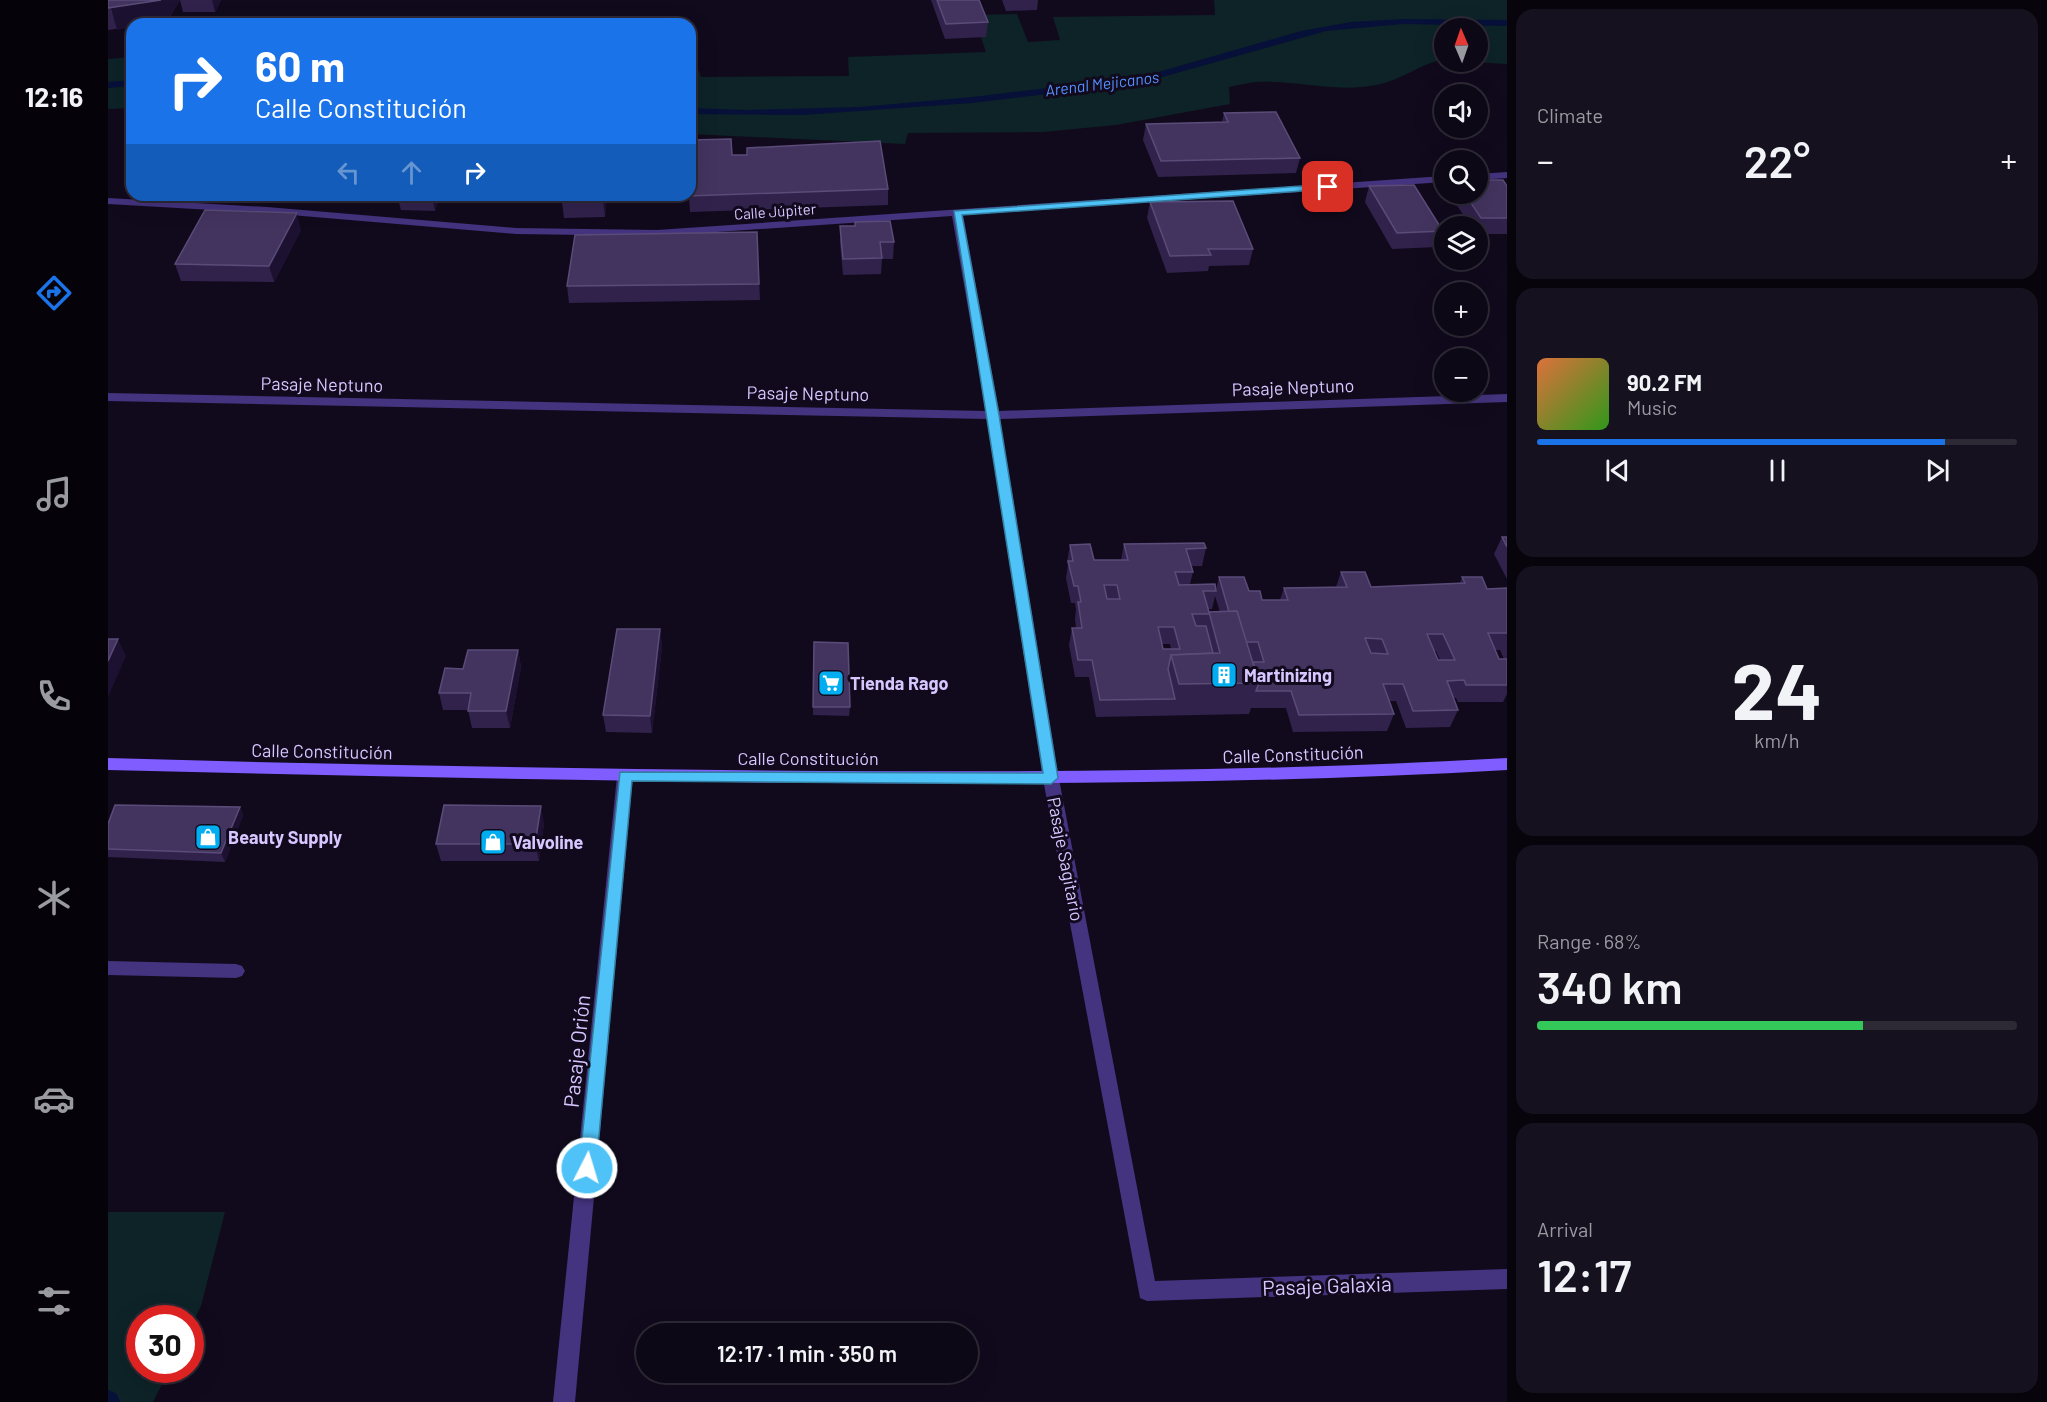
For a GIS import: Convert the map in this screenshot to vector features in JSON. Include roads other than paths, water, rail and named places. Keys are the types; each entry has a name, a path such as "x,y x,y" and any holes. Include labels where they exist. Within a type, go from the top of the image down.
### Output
{"main road":[{"name":"Calle Constitución","path":"108,764 626,776 1051,778 1274,776 1507,764"}],"street":[{"path":"1488,176 1507,175"},
{"name":"Calle Júpiter","path":"108,201 267,210 505,231 581,233 698,231 1434,180"},
{"name":"Pasaje Sagitario","path":"957,213 993,415 1051,778 1147,1291"},
{"name":"Pasaje Neptuno","path":"108,397 993,415 1507,398"},
{"name":"Pasaje Orión","path":"564,1402 626,776"},
{"path":"108,968 236,971"},
{"name":"Pasaje Galaxia","path":"1147,1291 1507,1279"}],"waterway":[{"name":"Arenal Mejicanos","path":"696,111 747,113 860,110 972,100 1141,80 1301,34 1351,25 1403,22 1507,23"},
{"name":"Arenal Mejicanos","path":"108,85 126,84"}],"place":[{"name":"Martinizing","path":"1224,675"},
{"name":"Tienda Rago","path":"831,683"},
{"name":"Beauty Supply","path":"208,837"},
{"name":"Valvoline","path":"493,842"}]}
